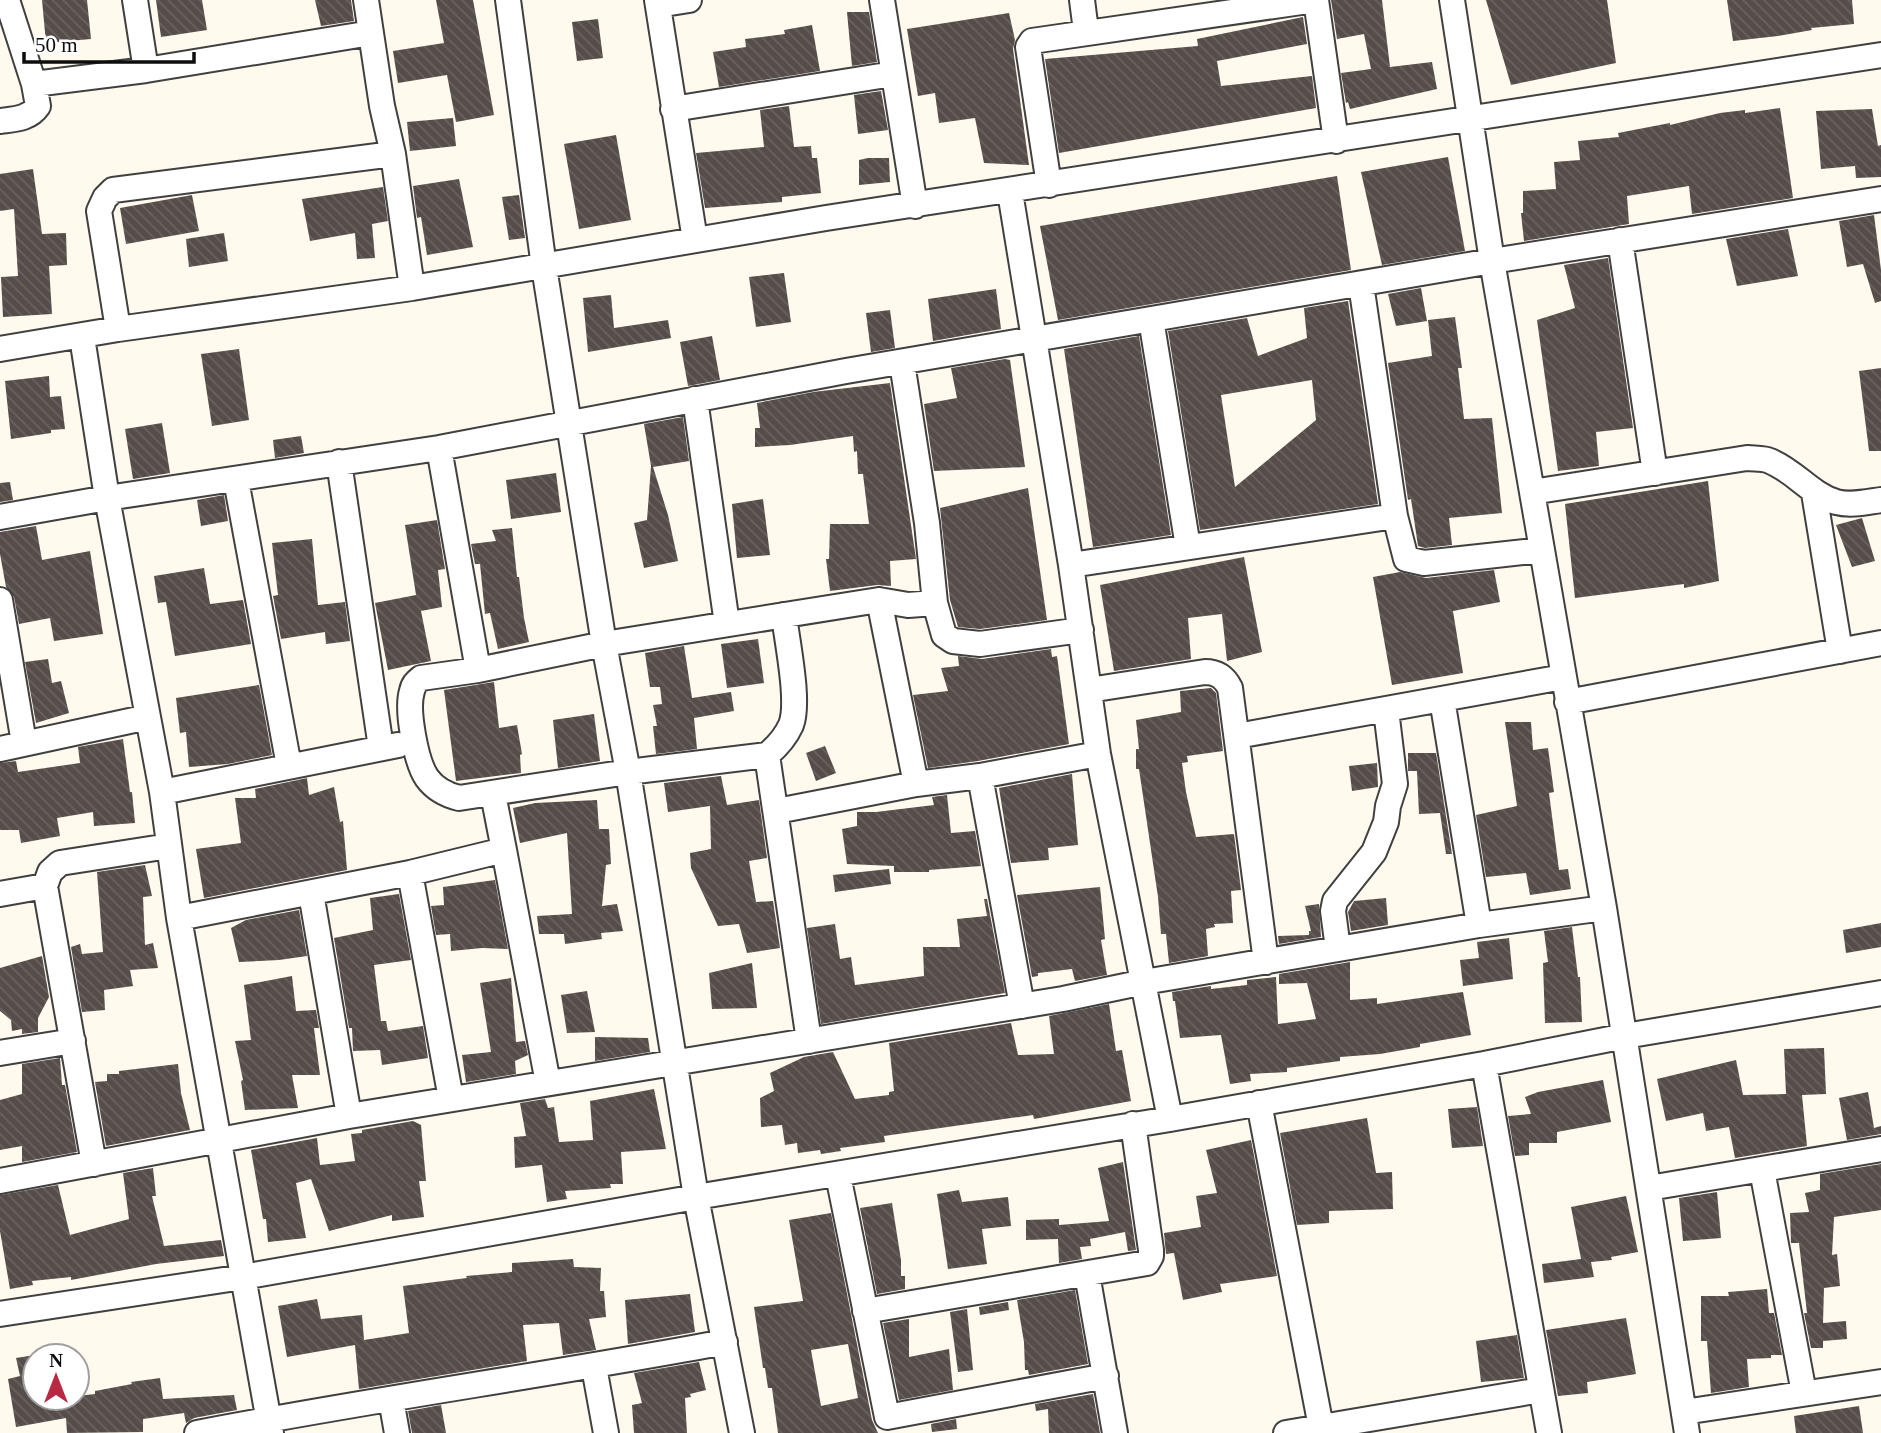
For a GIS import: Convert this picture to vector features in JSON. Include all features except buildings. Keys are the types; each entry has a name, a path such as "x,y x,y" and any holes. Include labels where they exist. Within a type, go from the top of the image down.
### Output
{"street":[{"path":"135,0 146,69"},
{"path":"366,0 382,106 393,154 412,288"},
{"path":"508,0 544,267 604,644 628,772 696,1197 742,1433"},
{"path":"689,0 657,3 695,240"},
{"path":"881,0 915,206"},
{"path":"1082,0 1086,32"},
{"path":"1049,185 1028,47 1034,39 1315,0 1336,141"},
{"path":"1452,0 1492,261 1566,702 1604,908 1686,1422 1804,1393 1881,1382"},
{"path":"0,121 23,118 33,113 38,106 34,84 6,9"},
{"path":"34,84 371,33"},
{"path":"0,349 412,288 695,240 1881,55"},
{"path":"673,109 894,74"},
{"path":"118,330 99,211 105,198 113,190 393,154"},
{"path":"1010,192 1071,565 1098,754 1170,1119"},
{"path":"0,517 107,498 439,448 695,399 1150,319 1881,199"},
{"path":"1620,240 1655,473"},
{"path":"1361,284 1395,516 1404,556 1409,562 1424,563 1542,550"},
{"path":"1150,319 1188,547"},
{"path":"82,337 107,498 162,792 179,918 270,1426"},
{"path":"902,363 927,523 934,603 944,635 953,641 980,644 1081,630"},
{"path":"695,399 727,624"},
{"path":"439,448 478,670"},
{"path":"1532,492 1748,458 1768,460 1814,493 1839,503 1881,500"},
{"path":"339,462 381,748"},
{"path":"236,480 289,766"},
{"path":"1814,493 1840,651"},
{"path":"1071,565 1395,516"},
{"path":"0,600 24,743"},
{"path":"784,615 794,705 792,722 782,742 767,755 628,772 459,799 447,795 427,778 421,765 410,702 415,683 421,678 478,670 604,644 727,624 784,615 879,600 908,605 934,603"},
{"path":"879,600 916,784"},
{"path":"1566,702 1881,643"},
{"path":"1089,690 1214,672 1226,681 1230,688 1237,736 1266,962"},
{"path":"1237,736 1563,677"},
{"path":"1442,699 1479,925"},
{"path":"1338,949 1333,911 1335,901 1374,852 1395,784 1386,710"},
{"path":"0,749 148,717"},
{"path":"162,792 415,742"},
{"path":"777,811 916,784 980,776 1098,754"},
{"path":"767,755 809,1041"},
{"path":"980,776 1022,1006"},
{"path":"493,794 548,1083"},
{"path":"94,1164 45,886 50,872 60,863 169,846"},
{"path":"179,918 410,873 504,850"},
{"path":"410,873 451,1099"},
{"path":"0,894 45,886"},
{"path":"311,893 349,1116"},
{"path":"0,1181 349,1116 1022,1006 1144,982 1479,925 1604,908"},
{"path":"0,1314 243,1277 696,1197 1170,1119 1484,1064 1625,1036 1881,993"},
{"path":"0,1054 73,1041"},
{"path":"1484,1064 1549,1433"},
{"path":"1259,1103 1321,1427"},
{"path":"865,1311 1147,1263 1151,1256 1133,1124"},
{"path":"1649,1188 1881,1149"},
{"path":"1762,1170 1804,1393"},
{"path":"838,1175 888,1425 1106,1376"},
{"path":"1087,1274 1115,1433"},
{"path":"197,1433 270,1426 391,1399 594,1367 725,1342"},
{"path":"594,1367 606,1433"},
{"path":"1286,1433 1541,1390"},
{"path":"391,1399 397,1433"}]}
